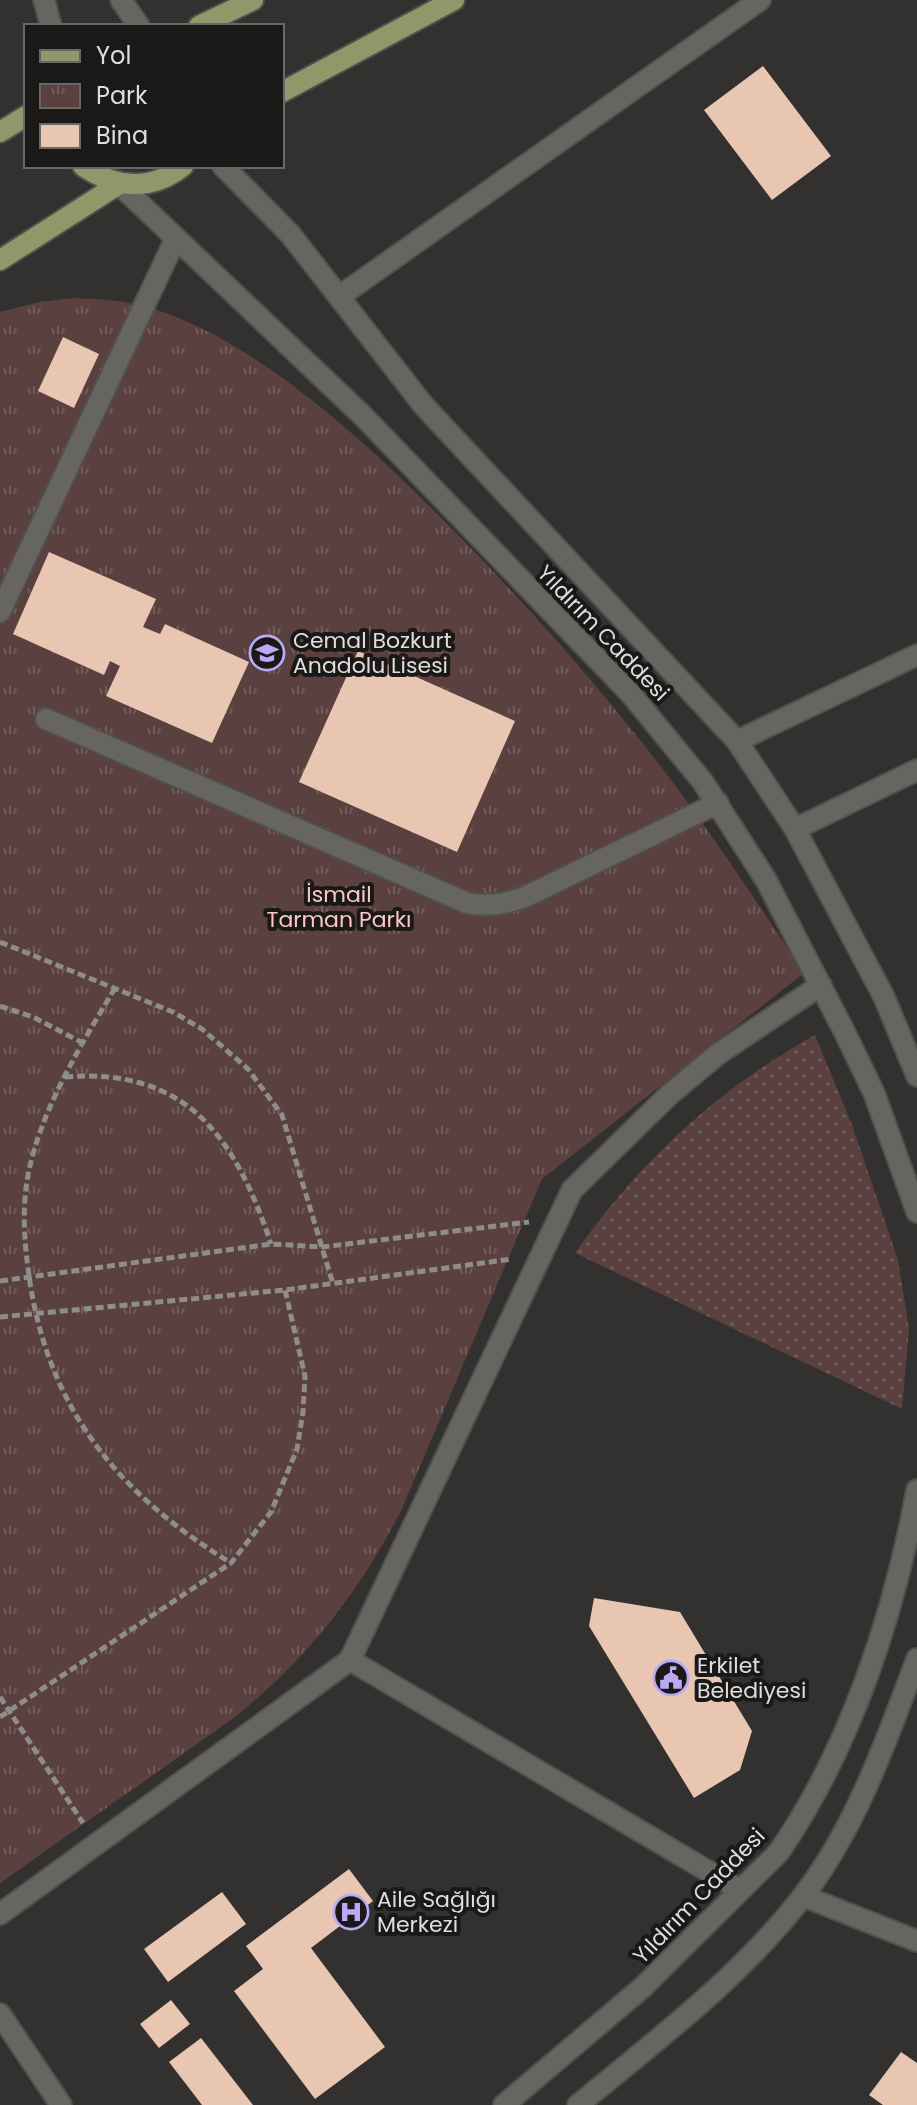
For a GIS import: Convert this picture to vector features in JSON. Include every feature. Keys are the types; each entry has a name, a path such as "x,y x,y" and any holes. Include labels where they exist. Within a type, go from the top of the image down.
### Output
{"main road":[{"path":"203,24 253,0"},
{"path":"284,91 454,0"},
{"path":"0,132 24,117"},
{"path":"86,168 99,177 119,184 141,185 162,180 180,168"},
{"path":"0,260 119,184"}],"street":[{"path":"44,0 50,24"},
{"path":"121,0 138,24"},
{"path":"340,296 760,0"},
{"name":"Yıldırım Caddesi","path":"225,168 290,234 424,406 737,741 795,829 884,997 917,1076"},
{"name":"Yıldırım Caddesi","path":"119,184 363,416 630,693 718,803 766,880 874,1093 917,1212"},
{"path":"0,612 176,238"},
{"path":"737,741 917,655"},
{"path":"46,719 467,903 481,905 504,903 527,896 718,803"},
{"path":"795,829 917,770"},
{"path":"0,1914 350,1660 572,1190 670,1094 730,1045 821,985"},
{"name":"Yıldırım Caddesi","path":"504,2105 643,1987 779,1852 831,1764 873,1655 896,1582 917,1490"},
{"path":"578,2105 742,1961 803,1896 850,1821 917,1659"},
{"path":"350,1660 740,1890"},
{"path":"803,1896 917,1941"},
{"path":"0,2014 61,2105"}],"path":[{"path":"0,942 173,1012 228,1049 267,1091 282,1115 333,1284"},
{"path":"115,988 65,1077 29,1173 23,1244 35,1313 57,1383 69,1408 101,1454 166,1520 231,1563"},
{"path":"0,1006 33,1017 83,1043"},
{"path":"65,1077 122,1077 150,1085 192,1109 240,1166 252,1188 271,1244"},
{"path":"0,1281 271,1244 322,1247 558,1219"},
{"path":"0,1317 285,1290 541,1255"},
{"path":"0,1717 231,1563 271,1512 297,1449 305,1376 285,1290"},
{"path":"0,1697 97,1844"}],"green space":[{"name":"İsmail Tarman Parkı","path":"73,298 139,305 175,316 211,333 283,378 381,459 502,581 620,715 689,804 804,973 542,1179 401,1511 367,1571 306,1650 283,1675 231,1720 0,1883 0,312"},
{"path":"815,1035 852,1125 898,1260 909,1329 902,1409 575,1253 626,1188 683,1130 745,1079"}],"building":[{"path":"763,66 831,156 772,200 704,110"},
{"path":"63,337 99,354 74,408 38,391"},
{"path":"49,552 156,599 143,627 160,634 165,624 249,662 212,743 106,696 120,666 110,661 104,675 13,634"},
{"path":"358,651 515,721 457,852 299,782"},
{"name":"Erkilet Belediyesi","path":"594,1598 680,1612 752,1731 740,1770 694,1798 589,1626"},
{"path":"349,1869 373,1901 311,1948 385,2047 315,2099 234,1991 263,1969 246,1946"},
{"path":"222,1892 246,1924 168,1982 144,1949"},
{"path":"171,2000 190,2024 159,2048 140,2024"},
{"path":"201,2038 253,2105 202,2105 169,2062"},
{"path":"901,2052 917,2063 917,2105 883,2105 869,2095"}],"place":[{"name":"Cemal Bozkurt Anadolu Lisesi","path":"267,653"},
{"name":"Erkilet Belediyesi","path":"671,1678"},
{"name":"Aile Sağlığı Merkezi","path":"351,1912"}]}
